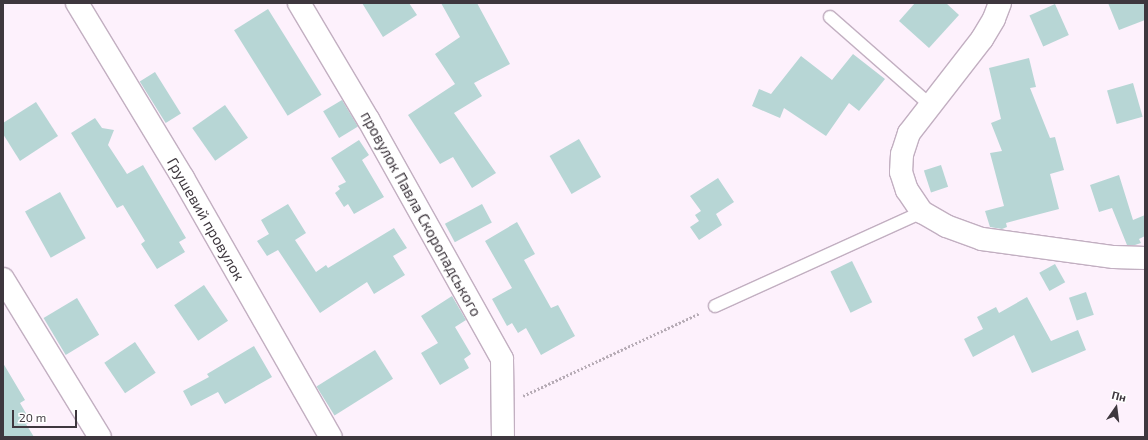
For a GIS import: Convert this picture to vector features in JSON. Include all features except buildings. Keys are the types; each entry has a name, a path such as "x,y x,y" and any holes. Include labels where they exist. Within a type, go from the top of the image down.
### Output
{"street":[{"name":"Грушевий провулок","path":"76,3 183,178 331,437"},
{"name":"провулок Павла Скоропадського","path":"299,3 368,119 502,359 503,437"},
{"path":"1000,3 994,20 982,39 929,104 909,133 902,154 901,172 907,190 922,212 946,226 982,239 1114,257 1145,258"},
{"path":"3,279 100,437"}],"lane":[{"path":"830,17 929,104"},
{"path":"715,306 922,212"}],"path":[{"path":"502,406 715,306"}]}
